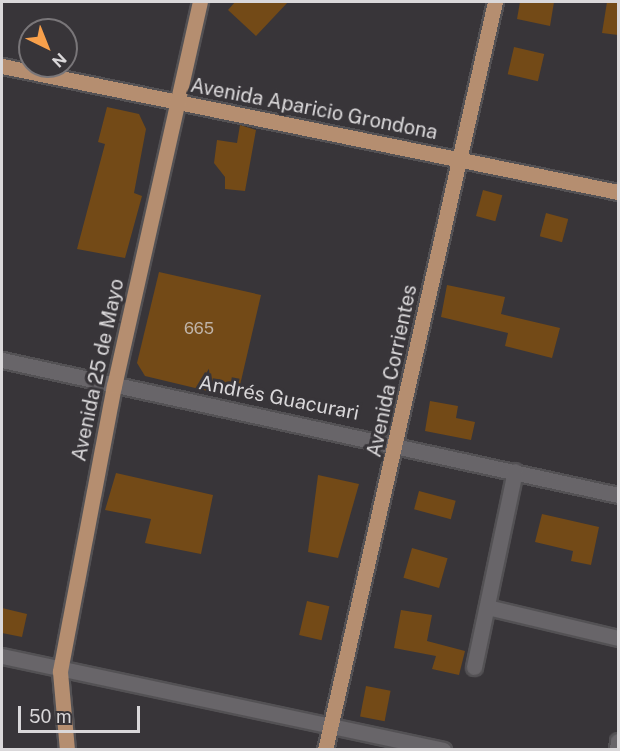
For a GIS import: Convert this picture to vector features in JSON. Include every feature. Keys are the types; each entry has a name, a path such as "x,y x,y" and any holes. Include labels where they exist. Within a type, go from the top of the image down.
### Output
{"main road":[{"name":"Avenida 25 de Mayo","path":"67,750 60,670 114,386 200,2"},
{"name":"Avenida Corrientes","path":"325,750 398,443 495,2"},
{"name":"Avenida Aparicio Grondona","path":"2,66 177,105 460,157 618,192"}],"street":[{"name":"Andrés Guacurari","path":"2,360 114,386 398,443 618,495"},
{"path":"474,667 514,471"},
{"path":"487,607 618,638"},
{"path":"2,656 60,670 330,724 443,750"},
{"path":"617,750 618,741"}],"building":[{"path":"235,2 288,2 256,36 228,10"},
{"path":"520,2 554,2 550,26 517,19"},
{"path":"607,2 618,2 618,35 602,33"},
{"path":"514,47 544,54 538,81 508,74"},
{"path":"107,107 139,114 146,129 134,193 142,196 125,258 77,249 105,144 98,142"},
{"path":"240,125 256,130 245,191 225,189 225,177 214,163 217,140 237,143"},
{"path":"483,190 502,195 495,221 476,216"},
{"path":"546,213 568,219 562,242 540,236"},
{"path":"159,272 261,295 237,398 145,376 137,363"},
{"path":"447,285 505,297 501,314 560,328 552,358 505,346 508,333 441,317"},
{"path":"430,401 458,406 456,418 475,422 471,440 425,431"},
{"path":"116,473 213,495 201,554 145,543 151,519 105,510"},
{"path":"318,475 359,484 338,558 308,552"},
{"path":"419,491 456,501 451,519 414,509"},
{"path":"542,514 599,527 591,565 571,561 573,551 535,542"},
{"path":"412,548 448,558 439,588 403,578"},
{"path":"307,601 329,606 322,640 299,635"},
{"path":"2,608 27,614 22,637 2,633"},
{"path":"401,610 432,615 427,641 465,651 459,675 432,669 436,656 394,648"},
{"path":"366,686 391,691 385,721 360,716"}]}
